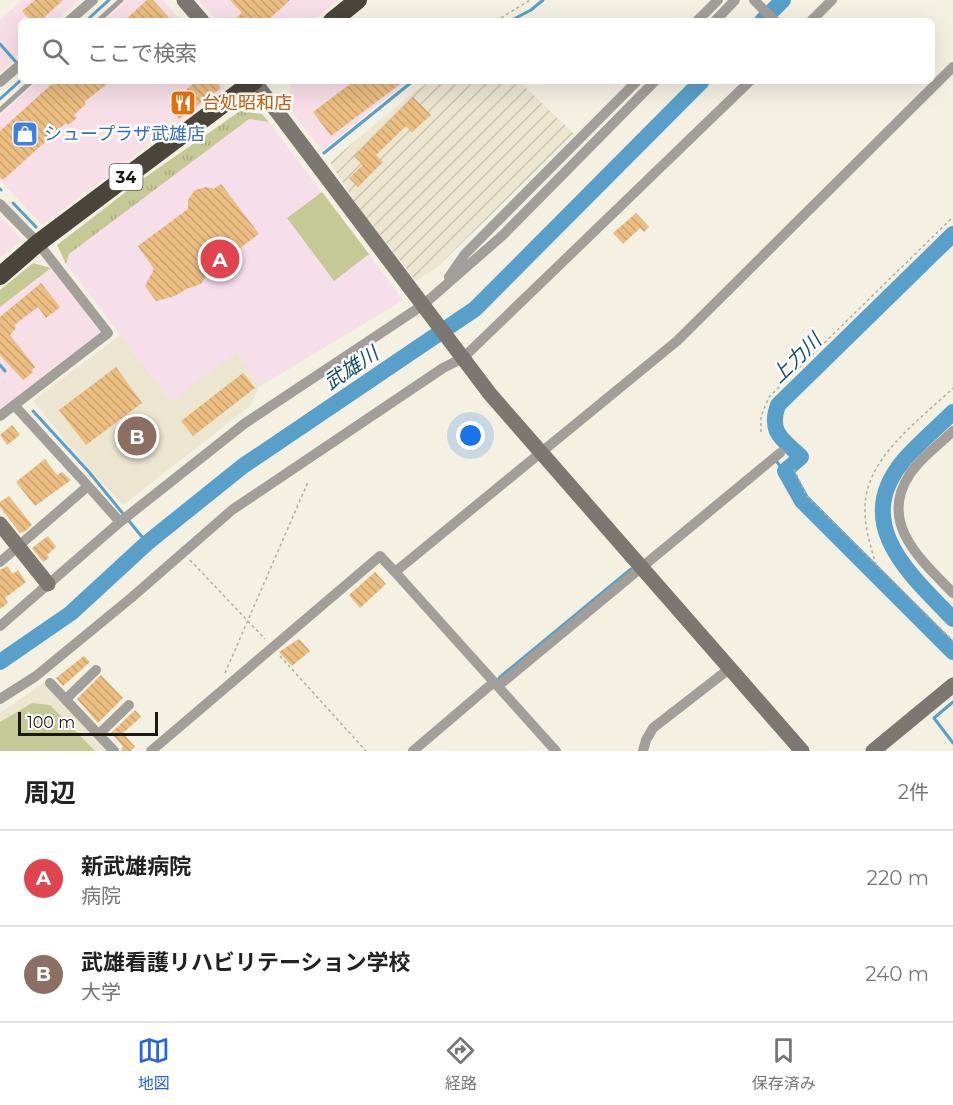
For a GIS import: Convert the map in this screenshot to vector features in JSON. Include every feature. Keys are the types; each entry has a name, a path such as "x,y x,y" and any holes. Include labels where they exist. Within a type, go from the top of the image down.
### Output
{"highway":[{"path":"337,18 358,0"},
{"name":"34","path":"0,276 38,243 250,84"}],"street":[{"path":"72,18 93,0"},
{"path":"184,0 199,18"},
{"path":"700,18 718,0"},
{"path":"718,18 735,0"},
{"path":"754,0 772,18"},
{"path":"814,18 832,0"},
{"path":"0,82 18,67"},
{"path":"395,572 677,341 953,67"},
{"path":"256,84 462,357 539,453 802,751"},
{"path":"440,290 465,254 635,84"},
{"path":"0,626 120,522 244,424 424,306 503,235 652,84"},
{"path":"0,699 36,676 232,510 462,357 747,84"},
{"path":"0,204 38,243 108,333 0,416"},
{"path":"14,405 120,522"},
{"path":"953,431 910,474 900,499 902,531 912,551 953,593"},
{"path":"413,751 641,569 780,453"},
{"path":"0,562 88,486"},
{"path":"0,524 48,584"},
{"path":"151,751 380,556 556,751"},
{"path":"644,751 646,740 653,728 729,669"},
{"path":"66,699 96,670"},
{"path":"50,683 114,751"},
{"path":"873,751 953,685"},
{"path":"99,734 129,705"}],"lane":[{"path":"101,18 121,0"},
{"path":"0,110 29,84"}],"path":[{"path":"501,18 530,0"},
{"path":"761,432 761,416 770,397 953,217"},
{"path":"877,566 867,534 864,509 871,478 886,453 953,388"},
{"path":"794,469 806,495 953,641"},
{"path":"224,675 308,482"},
{"path":"189,558 366,751"}],"shaded area":[{"path":"22,0 79,0 59,18 18,18 18,56 0,72 0,20"},
{"path":"127,0 163,0 178,18 107,18"},
{"path":"198,0 338,0 316,18 215,18"},
{"path":"35,84 224,84 224,89 42,225 0,180 0,115"},
{"path":"291,84 403,84 322,151 288,107"},
{"path":"426,84 522,84 574,134 437,267 416,281 358,207 330,162"},
{"path":"249,119 269,122 403,300 259,387 236,353 171,401 66,264 68,254"},
{"path":"0,216 22,240 0,258"},
{"path":"51,268 100,332 0,410 0,307"},
{"path":"120,335 171,401 236,352 259,387 250,406 123,505 86,465 33,401"},
{"path":"44,683 108,751 0,751 0,713"}],"green space":[{"path":"240,111 262,114 269,122 249,119 69,254 66,264 57,245 140,181"},
{"path":"322,192 369,254 334,281 287,218"},
{"path":"33,263 51,268 0,307 0,290"},
{"path":"32,703 50,705 95,751 0,751 0,722"}],"building":[{"path":"35,0 63,0 43,18 28,18 22,11"},
{"path":"147,0 153,0 169,18 127,18"},
{"path":"230,0 290,0 270,18 236,18 242,13"},
{"path":"52,84 107,84 84,102 86,104 74,115 77,118 68,125 66,123 3,180 0,177 0,131"},
{"path":"193,84 218,84 221,88 179,119 169,106"},
{"path":"350,84 400,84 331,136 313,112"},
{"path":"413,97 431,115 412,132 406,126 376,155 383,162 358,187 349,178 363,165 354,156"},
{"path":"221,184 259,234 209,271 201,284 175,296 156,301 145,286 154,269 138,246 188,209 188,200 195,190 206,187 214,189"},
{"path":"636,213 649,227 644,232 640,228 623,244 613,233"},
{"path":"41,283 60,307 46,318 38,307 14,325 16,328 10,335 35,367 33,372 23,380 0,355 0,317"},
{"path":"116,367 142,403 86,445 59,410"},
{"path":"243,373 255,388 193,436 181,421"},
{"path":"12,425 20,435 7,445 0,435"},
{"path":"45,459 57,475 62,472 71,480 35,506 16,482"},
{"path":"9,496 32,525 24,532 20,533 0,507 0,502"},
{"path":"48,536 56,547 47,555 49,558 43,562 32,548"},
{"path":"7,566 13,574 18,570 26,582 5,598 8,603 0,609 0,570"},
{"path":"375,572 386,584 360,608 349,595"},
{"path":"299,639 310,651 292,666 279,652"},
{"path":"84,656 90,662 63,686 56,678"},
{"path":"101,675 123,698 98,723 77,699"},
{"path":"135,710 141,717 123,733 135,747 131,751 121,751 123,746 111,733"}],"waterway":[{"path":"89,18 109,0"},
{"path":"516,18 543,0"},
{"name":"武雄川","path":"765,18 783,0"},
{"path":"0,44 16,62"},
{"path":"0,99 18,83"},
{"path":"324,153 409,84"},
{"name":"武雄川","path":"0,662 71,613 147,543 243,466 475,309 699,84"},
{"path":"13,203 36,227"},
{"name":"上力川","path":"953,234 778,405 775,415 779,435 801,457 785,471 802,501 953,652"},
{"path":"0,365 5,371"},
{"path":"33,411 89,472 147,543"},
{"path":"953,412 904,460 889,483 883,506 885,527 892,547 920,585 953,619"},
{"path":"775,460 785,471"},
{"path":"497,682 500,677 631,569"},
{"path":"953,702 934,718 953,743"}],"place":[{"name":"台処昭和店","path":"183,103"},
{"name":"シュープラザ武雄店","path":"25,134"},
{"name":"新武雄病院","path":"220,259"},
{"name":"武雄看護リハビリテーション学校","path":"137,436"}]}
